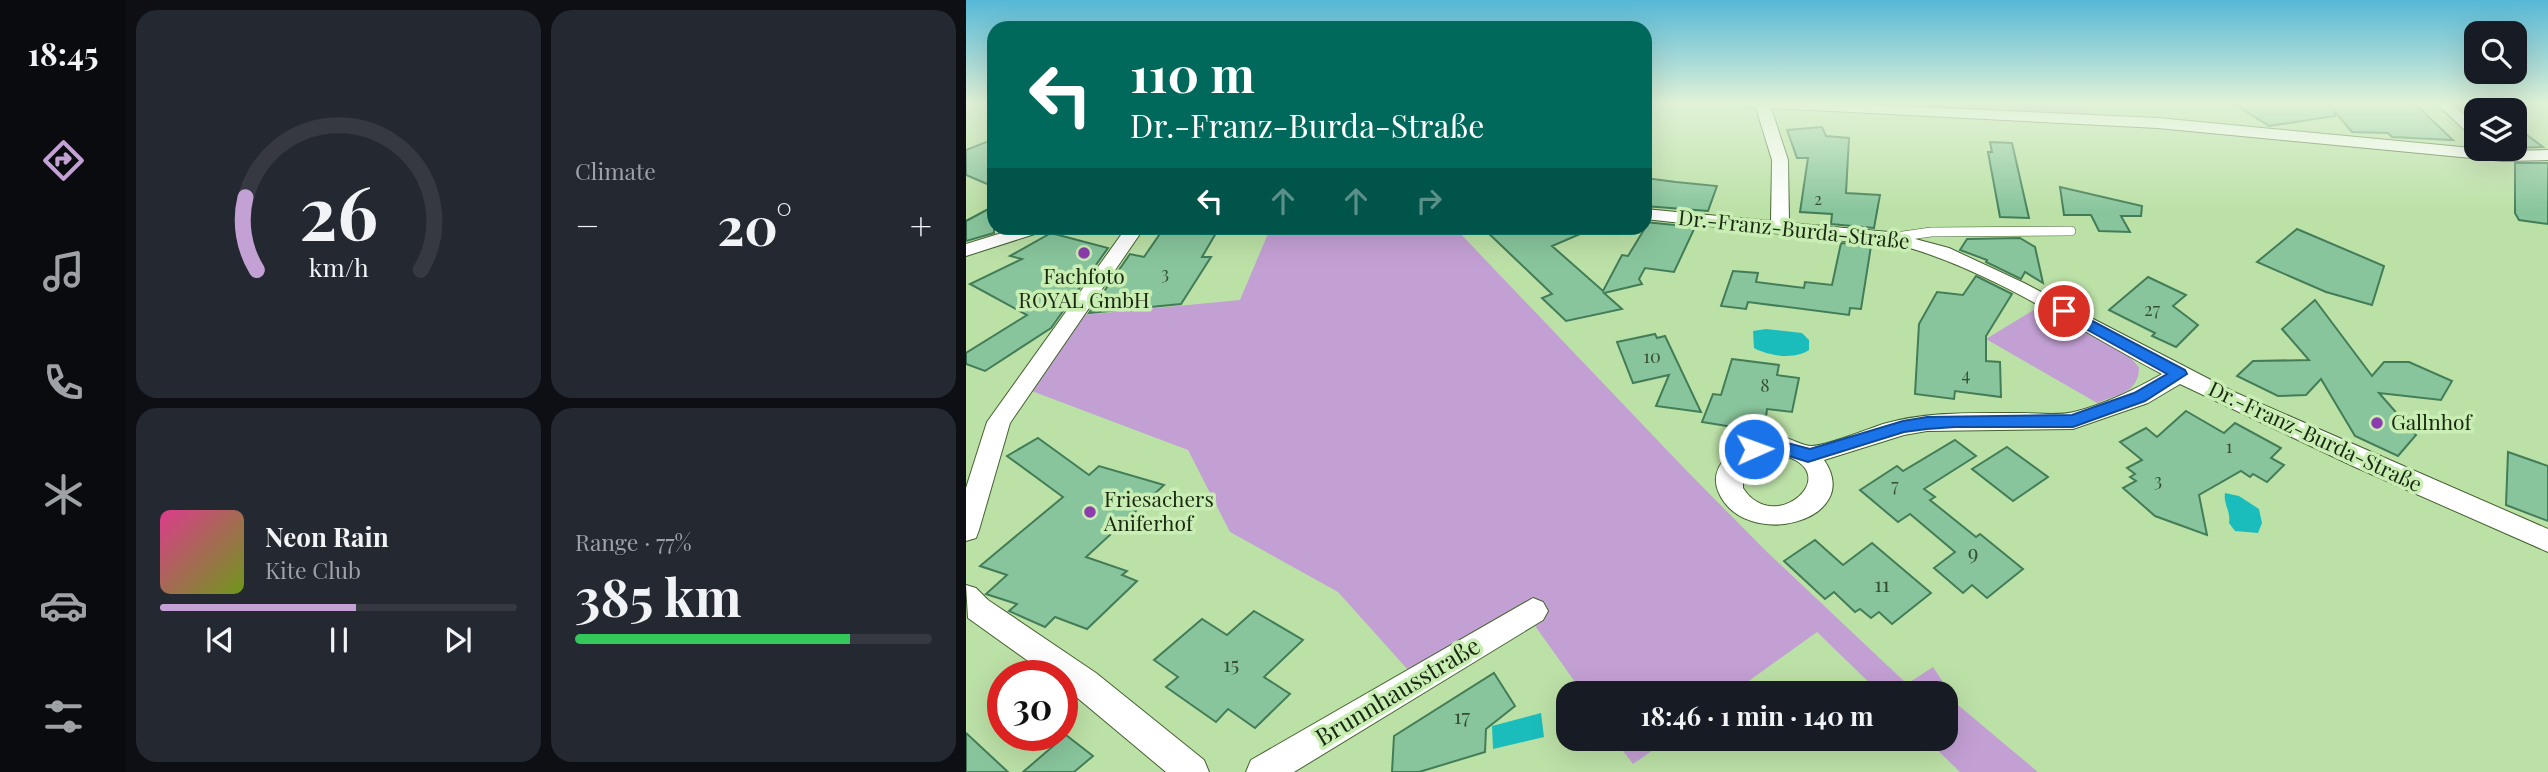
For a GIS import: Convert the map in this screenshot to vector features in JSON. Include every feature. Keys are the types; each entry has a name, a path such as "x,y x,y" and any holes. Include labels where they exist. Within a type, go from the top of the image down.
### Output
{"street":[{"path":"1774,139 1780,160 1780,227"},
{"path":"2340,139 2464,150"},
{"path":"2527,154 2548,155"},
{"name":"Dr.-Franz-Burda-Straße","path":"1652,215 1889,238 1910,241 1955,257 2040,298 2179,374 2357,459 2548,541"},
{"path":"966,250 1013,235"},
{"path":"966,530 999,422 1130,235"},
{"path":"1808,456 1903,427 1927,423 2073,421 2140,397 2179,374"},
{"path":"966,597 978,609 1085,683 1192,772"},
{"name":"Brunnhausstraße","path":"1263,772 1533,611"}],"lane":[{"path":"1889,238 1931,232 2071,231"}],"shaded area":[{"path":"1267,235 1462,235 1767,552 1904,681 1868,681 1817,632 1749,681 1574,681 1520,605 1409,671 1338,592 1230,532 1188,450 1029,390 1083,315 1240,300"},
{"path":"2040,306 2124,351 2139,367 2138,376 2131,387 2120,395 2097,403 1986,339"},
{"path":"1933,667 1942,681 1912,681"},
{"path":"1958,705 2038,772 1960,772 1938,751 1958,751"},
{"path":"1623,751 1652,751 1633,764"}],"water":[{"path":"1766,329 1802,333 1809,340 1809,350 1782,356 1754,348 1753,331"},
{"path":"2225,493 2239,496 2259,509 2262,523 2258,533 2235,531 2229,523"},
{"path":"1541,713 1544,737 1493,749 1492,726"}],"building":[{"path":"1790,139 1849,139 1846,193 1880,195 1874,228 1831,224 1832,214 1800,212 1808,158 1797,158"},
{"path":"2527,139 2532,139 2543,147 2527,148"},
{"path":"987,142 987,184 966,175 966,150"},
{"path":"1990,142 2012,143 2029,218 2000,217 1988,152 1992,152"},
{"path":"2515,163 2548,163 2548,224 2519,220 2515,213"},
{"path":"1652,179 1717,186 1708,211 1652,207"},
{"path":"2060,187 2142,206 2141,216 2121,216 2130,232 2099,231 2091,215 2064,215"},
{"path":"987,210 987,235 966,241 966,221"},
{"path":"1652,223 1695,227 1674,272 1645,268 1639,279 1642,284 1604,293 1622,309 1566,321 1542,298 1552,294 1490,235 1578,235 1552,246 1603,291 1622,255 1628,256 1641,235 1652,235"},
{"path":"2297,229 2384,266 2372,305 2326,292 2257,262"},
{"path":"1047,235 1059,235 1108,248 1051,328 985,371 966,364 966,353 1027,315 970,284 1022,259 1010,256"},
{"path":"1159,235 1215,235 1202,257 1211,257 1181,304 1089,313 1130,254 1144,257"},
{"path":"2020,238 2035,247 2043,283 2025,272 2021,279 1986,262 1987,260 1960,250 1967,239"},
{"path":"1841,243 1871,246 1861,309 1850,308 1849,315 1748,302 1746,309 1721,306 1733,271 1758,273 1756,282 1804,288 1805,282 1832,285"},
{"path":"1976,276 2012,294 1986,336 1986,361 2000,362 2001,397 1955,391 1954,399 1915,394 1919,324 1937,292 1963,295"},
{"path":"2148,277 2186,295 2173,306 2198,325 2176,347 2152,336 2155,333 2109,310"},
{"path":"2315,300 2372,376 2384,362 2409,362 2452,381 2441,400 2379,393 2416,435 2398,456 2355,436 2321,379 2306,395 2278,396 2237,376 2253,361 2309,360 2282,329"},
{"path":"1655,334 1657,338 1665,336 1701,412 1656,406 1669,375 1633,383 1617,342"},
{"path":"1732,359 1779,365 1777,375 1799,378 1792,412 1767,409 1766,417 1756,416 1752,430 1702,422 1713,394 1721,395"},
{"path":"2186,411 2224,433 2235,423 2281,448 2271,458 2284,465 2267,482 2241,471 2199,495 2207,535 2155,516 2123,488 2136,481 2130,477 2135,474 2127,468 2142,460 2120,442 2146,428 2157,437"},
{"path":"1038,438 1089,475 1099,466 1164,485 1086,557 1127,571 1122,575 1137,581 1087,629 1055,617 1045,627 1009,611 1017,604 986,594 1007,575 980,566 1063,497 1007,456"},
{"path":"1955,440 1976,456 1924,489 1935,497 1930,500 1976,537 1980,534 2023,569 1987,598 1972,585 1963,593 1934,568 1955,552 1910,514 1898,522 1860,490 1897,466 1903,471"},
{"path":"2007,447 2048,477 2013,501 1972,469"},
{"path":"2508,452 2548,466 2548,521 2506,505"},
{"path":"1815,540 1843,565 1872,543 1931,593 1892,624 1879,612 1871,618 1860,609 1855,612 1834,592 1825,599 1784,561"},
{"path":"1254,611 1303,640 1264,677 1290,694 1255,728 1228,709 1216,722 1166,687 1178,677 1154,660 1202,619 1227,635"},
{"path":"1494,673 1515,706 1486,729 1485,752 1419,772 1392,772 1394,736"},
{"path":"966,733 1008,772 966,772"},
{"path":"1078,744 1093,756 1074,772 1023,772 1047,751 1078,751"}],"place":[{"name":"Fachfoto ROYAL GmbH","path":"1084,253"},
{"name":"Gallnhof","path":"2377,423"},
{"name":"Friesachers Aniferhof","path":"1090,512"}],"route":[{"path":"1754,449 1776,446 1795,449 1808,456 1840,444 1927,423 2073,421 2140,397 2179,374 2064,311"}]}
